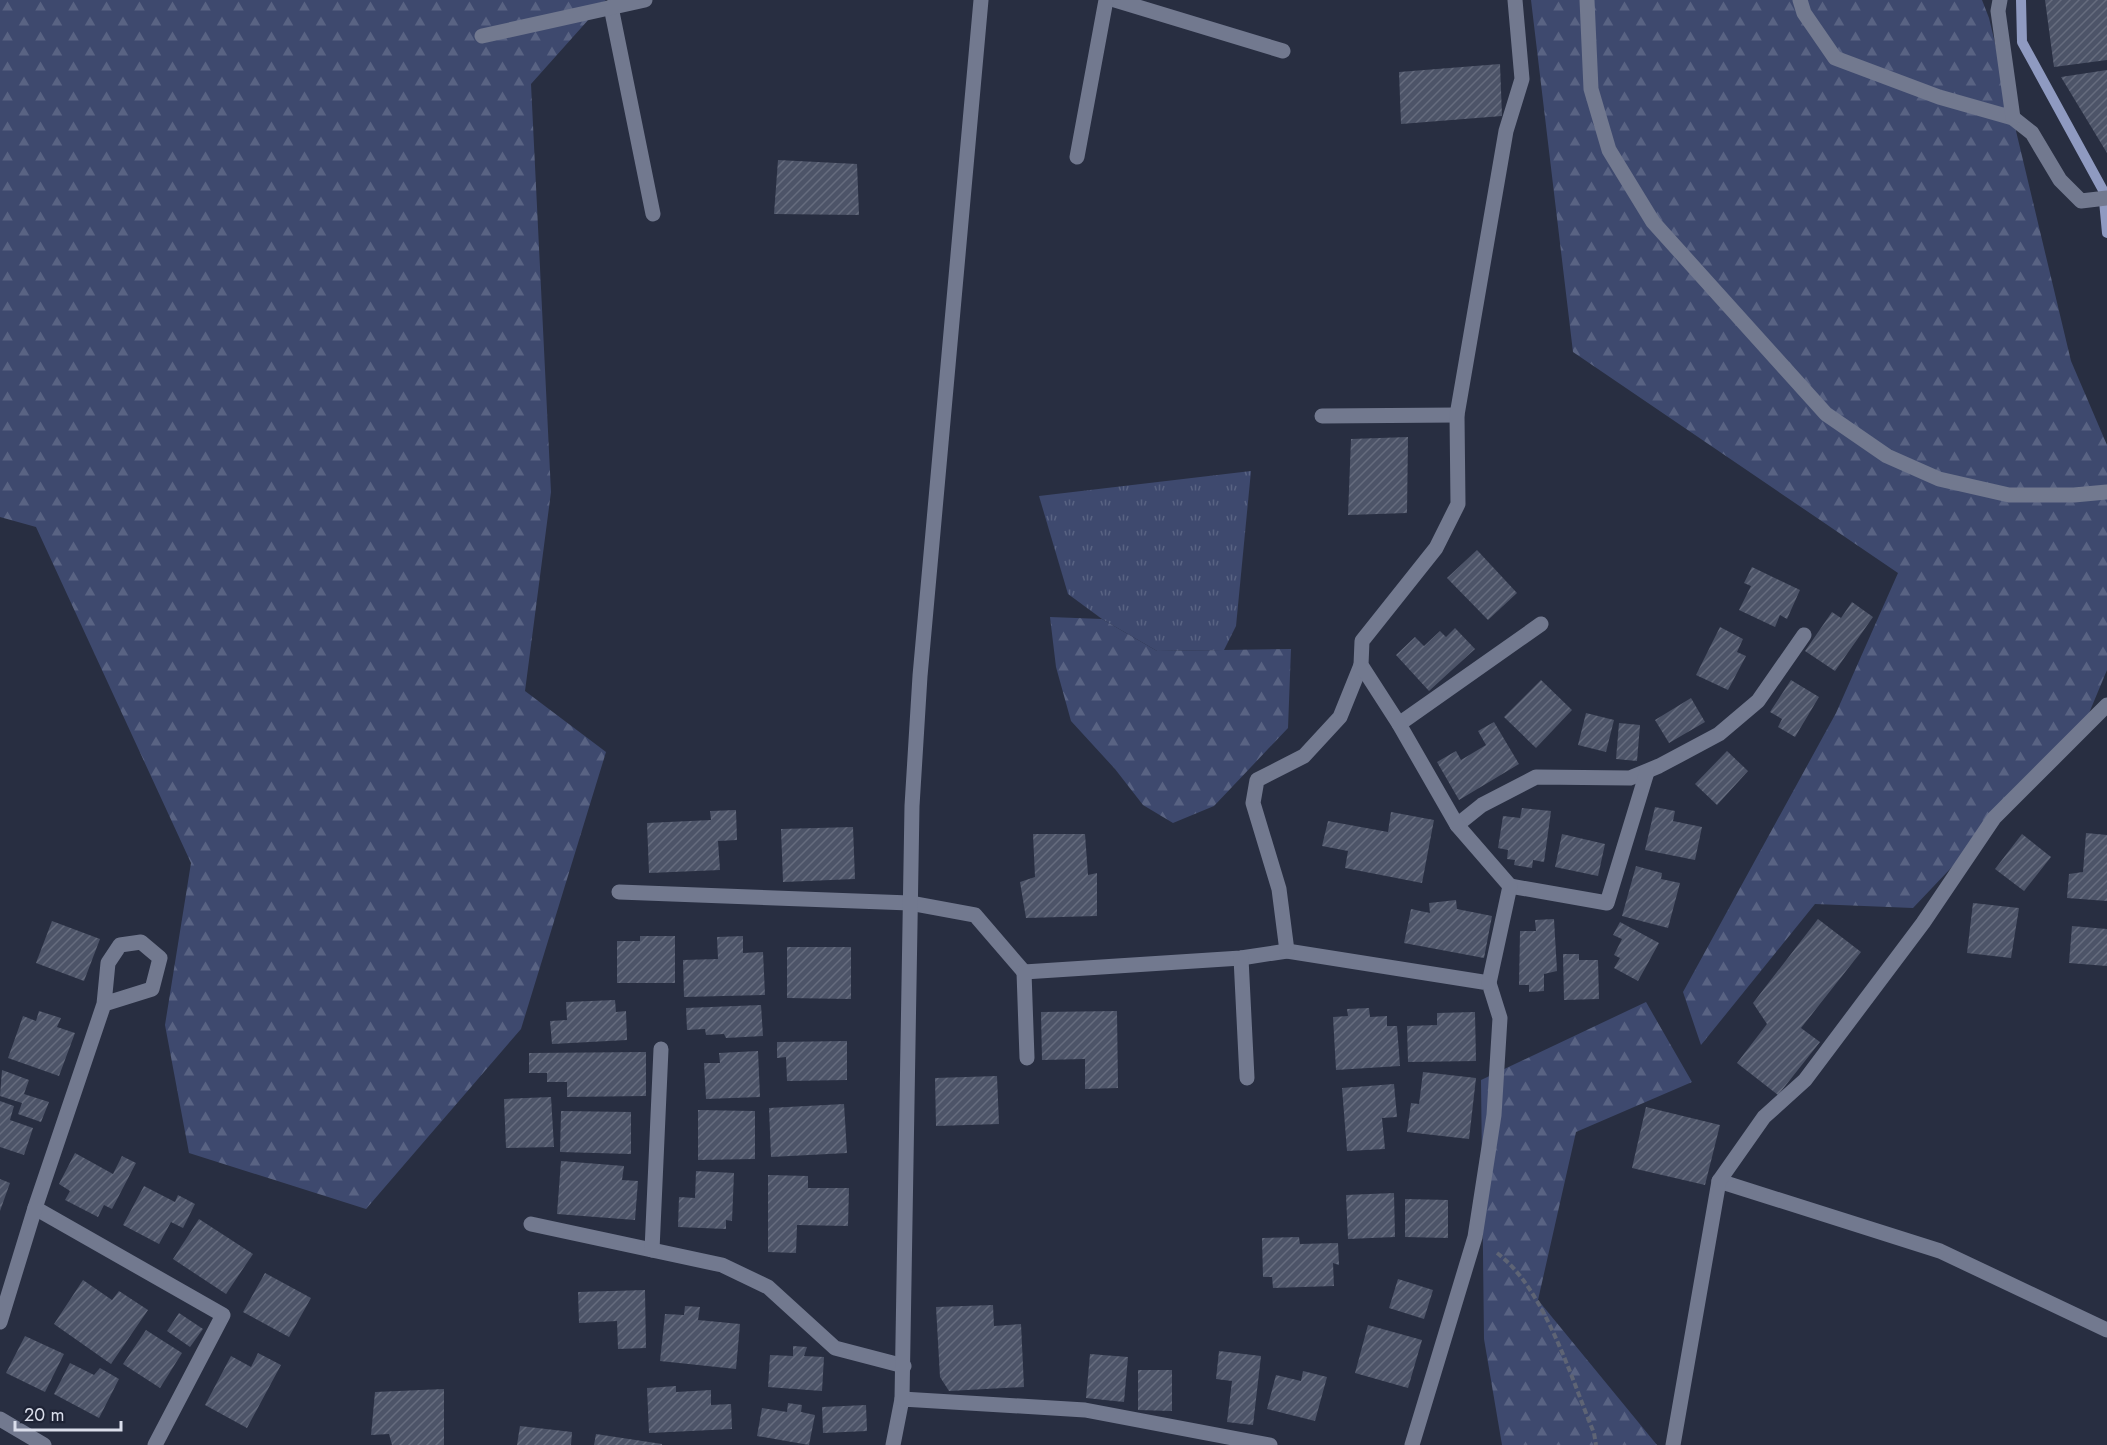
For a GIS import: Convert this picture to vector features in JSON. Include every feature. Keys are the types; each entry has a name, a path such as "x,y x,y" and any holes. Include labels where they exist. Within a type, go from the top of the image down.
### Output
{"street":[{"path":"482,36 645,0"},
{"path":"893,1445 902,1399 904,1366 912,806 920,676 981,0"},
{"path":"1077,157 1106,0"},
{"path":"1114,0 1283,51"},
{"path":"1287,951 1279,889 1253,803 1257,780 1304,756 1340,717 1361,665 1362,641 1436,548 1458,504 1457,416 1506,131 1522,79 1515,0"},
{"path":"1587,0 1591,89 1609,150 1653,222 1826,414 1887,456 1939,479 2009,495 2074,495 2107,492"},
{"path":"1800,0 1804,13 1835,58 1939,97 2013,118 2032,133 2060,180 2081,201 2107,198"},
{"path":"2000,0 1998,11 2013,118"},
{"path":"611,7 653,214"},
{"path":"1322,416 1457,416"},
{"path":"1399,724 1541,624"},
{"path":"1457,825 1482,804 1536,777 1630,778 1647,772 1719,734 1758,701 1804,635"},
{"path":"1361,665 1399,724 1457,825 1510,886 1607,903 1647,772"},
{"path":"1673,1445 1719,1181 1764,1117 1806,1080 1923,923 1994,818 2107,707"},
{"path":"1412,1445 1474,1237 1494,1115 1500,1018 1489,983 1510,886"},
{"path":"619,892 910,903 975,915 1024,972 1027,1058"},
{"path":"0,1322 35,1208 104,1004 108,963 120,945 141,942 160,958 152,989 104,1004"},
{"path":"1024,972 1241,958 1287,951 1489,983"},
{"path":"1241,958 1247,1078"},
{"path":"652,1250 661,1049"},
{"path":"1719,1181 1940,1251 2107,1330"},
{"path":"35,1208 223,1315 154,1445"},
{"path":"531,1224 722,1265 768,1287 835,1347 904,1366"},
{"path":"902,1399 1085,1410 1270,1445"},
{"path":"0,1419 44,1445"}],"path":[{"path":"1474,1237 1514,1266 1538,1301 1594,1433 1596,1445"}],"green space":[{"path":"0,0 606,0 531,84 551,492 525,691 606,752 521,1029 366,1209 189,1153 165,1025 191,863 36,527 0,517"},
{"path":"1531,0 1982,0 1989,18 2071,361 2107,445 2107,670 2082,730 1913,908 1815,904 1701,1045 1683,992 1836,713 1898,573 1573,352"},
{"path":"1251,471 1236,626 1224,650 1157,651 1102,619 1068,594 1039,496"},
{"path":"1050,617 1102,619 1157,651 1291,649 1288,728 1214,806 1173,823 1143,805 1115,769 1071,721 1056,667"},
{"path":"1646,1002 1692,1082 1576,1132 1538,1300 1657,1445 1502,1445 1484,1339 1481,1080"}],"building":[{"path":"2045,0 2107,0 2107,60 2054,67"},
{"path":"1500,64 1502,116 1401,124 1399,72"},
{"path":"2107,70 2107,153 2061,77"},
{"path":"778,160 857,164 859,215 774,214"},
{"path":"1408,437 1407,513 1348,515 1351,439"},
{"path":"1477,550 1517,593 1488,620 1447,578"},
{"path":"1752,567 1800,590 1787,619 1780,615 1775,627 1739,610 1751,586 1744,583"},
{"path":"1852,602 1873,617 1835,671 1805,651 1832,612 1841,618"},
{"path":"1720,627 1743,639 1737,652 1746,656 1728,690 1696,675"},
{"path":"1455,628 1475,649 1429,691 1396,655 1415,637 1424,646 1440,631 1446,637"},
{"path":"1541,680 1572,710 1536,748 1504,717"},
{"path":"1791,680 1819,697 1795,737 1778,727 1782,719 1770,712"},
{"path":"1691,698 1705,722 1669,743 1655,720"},
{"path":"1586,713 1614,720 1606,752 1578,745"},
{"path":"1494,722 1519,764 1459,800 1437,762 1456,751 1461,760 1486,745 1478,731"},
{"path":"1619,723 1640,725 1637,761 1616,759"},
{"path":"1727,751 1748,771 1717,805 1695,784"},
{"path":"1655,807 1675,811 1673,821 1702,827 1695,860 1645,850"},
{"path":"1522,808 1551,811 1544,862 1533,860 1532,868 1514,865 1515,860 1507,859 1508,850 1498,848 1503,816 1520,818"},
{"path":"736,810 737,840 718,841 720,870 649,873 647,823 711,820 710,811"},
{"path":"1391,812 1434,820 1422,883 1345,868 1348,851 1322,846 1328,821 1388,832"},
{"path":"853,827 855,879 783,882 781,829"},
{"path":"2086,833 2107,835 2107,901 2067,898 2069,874 2083,872"},
{"path":"1033,834 1085,834 1088,875 1097,873 1097,916 1026,918 1020,882 1035,877"},
{"path":"1562,834 1605,844 1598,876 1555,867"},
{"path":"2022,834 2051,857 2024,891 1995,869"},
{"path":"1636,866 1662,873 1661,879 1680,883 1668,928 1622,916"},
{"path":"1456,900 1457,909 1492,916 1484,958 1404,943 1411,909 1430,913 1429,903"},
{"path":"1973,903 2019,908 2011,958 1967,953"},
{"path":"1554,919 1557,971 1544,974 1544,991 1529,992 1529,985 1519,985 1520,931 1536,931 1535,920"},
{"path":"1818,919 1861,952 1801,1028 1820,1042 1778,1095 1737,1063 1767,1024 1753,1003"},
{"path":"52,921 100,939 84,981 36,963"},
{"path":"1620,922 1659,943 1638,981 1614,968 1620,958 1614,955 1622,939 1613,935"},
{"path":"2072,926 2107,929 2107,966 2069,963"},
{"path":"640,936 675,936 675,983 617,983 617,941 640,941"},
{"path":"743,936 743,953 763,952 765,995 684,997 683,960 718,959 717,937"},
{"path":"787,947 851,947 851,999 787,998"},
{"path":"1563,954 1579,954 1579,960 1598,960 1599,999 1564,1000"},
{"path":"615,1000 616,1012 626,1011 627,1040 552,1044 550,1021 567,1020 566,1002"},
{"path":"761,1005 763,1036 726,1038 724,1034 706,1035 705,1029 687,1030 686,1008"},
{"path":"1369,1008 1370,1017 1387,1016 1387,1026 1397,1026 1400,1066 1336,1070 1333,1017 1348,1016 1347,1009"},
{"path":"39,1011 61,1018 57,1027 75,1033 59,1076 8,1058 23,1016 36,1021"},
{"path":"1117,1011 1118,1088 1085,1089 1085,1059 1042,1060 1041,1012"},
{"path":"1475,1012 1476,1061 1408,1062 1407,1026 1437,1025 1437,1013"},
{"path":"847,1041 847,1080 787,1081 786,1057 777,1058 777,1042"},
{"path":"758,1051 760,1097 706,1099 704,1063 720,1063 719,1053"},
{"path":"646,1052 646,1096 567,1097 567,1082 547,1082 547,1073 529,1073 529,1053"},
{"path":"2,1070 29,1080 24,1094 49,1102 41,1122 18,1114 22,1103 0,1096"},
{"path":"1423,1072 1476,1078 1469,1139 1407,1132 1411,1103 1419,1104"},
{"path":"997,1076 999,1124 936,1126 935,1078"},
{"path":"1394,1084 1397,1117 1382,1118 1385,1149 1347,1151 1342,1088"},
{"path":"551,1097 554,1147 506,1148 504,1099"},
{"path":"0,1101 14,1106 10,1120 33,1128 24,1155 0,1147"},
{"path":"844,1104 847,1153 771,1157 769,1108"},
{"path":"1646,1107 1720,1125 1705,1185 1632,1168"},
{"path":"698,1110 755,1111 755,1159 698,1160"},
{"path":"561,1111 631,1112 631,1154 560,1152"},
{"path":"75,1153 113,1174 122,1156 136,1163 112,1209 104,1205 98,1217 65,1200 70,1191 59,1184"},
{"path":"561,1161 624,1166 622,1180 638,1181 635,1220 557,1214"},
{"path":"696,1171 734,1173 732,1221 726,1220 726,1229 678,1227 679,1197 695,1198"},
{"path":"768,1175 808,1176 808,1188 849,1188 848,1226 797,1225 796,1253 768,1252"},
{"path":"0,1179 10,1183 0,1211"},
{"path":"144,1186 175,1202 178,1195 195,1204 183,1228 171,1222 159,1244 123,1225"},
{"path":"1394,1193 1395,1237 1348,1239 1346,1195"},
{"path":"1405,1199 1448,1200 1448,1238 1405,1237"},
{"path":"199,1219 253,1254 226,1294 173,1259"},
{"path":"1299,1237 1300,1244 1338,1243 1339,1265 1333,1263 1334,1286 1273,1288 1272,1277 1263,1277 1262,1238"},
{"path":"265,1273 311,1298 289,1337 243,1312"},
{"path":"1398,1279 1433,1290 1424,1319 1389,1308"},
{"path":"83,1280 112,1300 119,1291 148,1310 111,1364 54,1324"},
{"path":"645,1290 646,1348 618,1349 617,1321 579,1323 578,1292"},
{"path":"993,1305 994,1326 1021,1324 1024,1387 949,1391 940,1377 936,1307"},
{"path":"685,1306 700,1307 698,1320 740,1324 736,1369 660,1361 665,1314 684,1315"},
{"path":"179,1313 203,1329 190,1347 167,1331"},
{"path":"1368,1325 1422,1340 1408,1388 1355,1373"},
{"path":"146,1330 182,1353 160,1388 123,1364"},
{"path":"25,1336 64,1354 45,1392 6,1373"},
{"path":"793,1346 807,1347 804,1356 824,1357 822,1391 768,1387 770,1355 793,1356"},
{"path":"1219,1351 1261,1356 1253,1425 1227,1422 1232,1381 1216,1379"},
{"path":"258,1353 281,1365 247,1428 205,1405 231,1356 251,1367"},
{"path":"1090,1354 1128,1357 1124,1402 1086,1398"},
{"path":"70,1363 94,1375 100,1368 119,1379 99,1418 54,1394"},
{"path":"1138,1370 1172,1370 1172,1411 1138,1410"},
{"path":"1303,1371 1327,1377 1315,1421 1267,1409 1276,1375 1301,1381"},
{"path":"676,1386 676,1392 711,1390 711,1405 731,1404 732,1429 649,1433 647,1388"},
{"path":"444,1389 444,1445 392,1445 389,1434 371,1435 375,1392"},
{"path":"788,1403 802,1405 801,1412 815,1415 809,1445 757,1436 762,1408 787,1412"},
{"path":"866,1405 867,1431 823,1433 822,1407"},
{"path":"520,1426 572,1432 571,1445 517,1445"},
{"path":"596,1434 662,1444 662,1445 594,1445"}],"waterway":[{"path":"2021,0 2022,42 2103,190 2107,233"}]}
